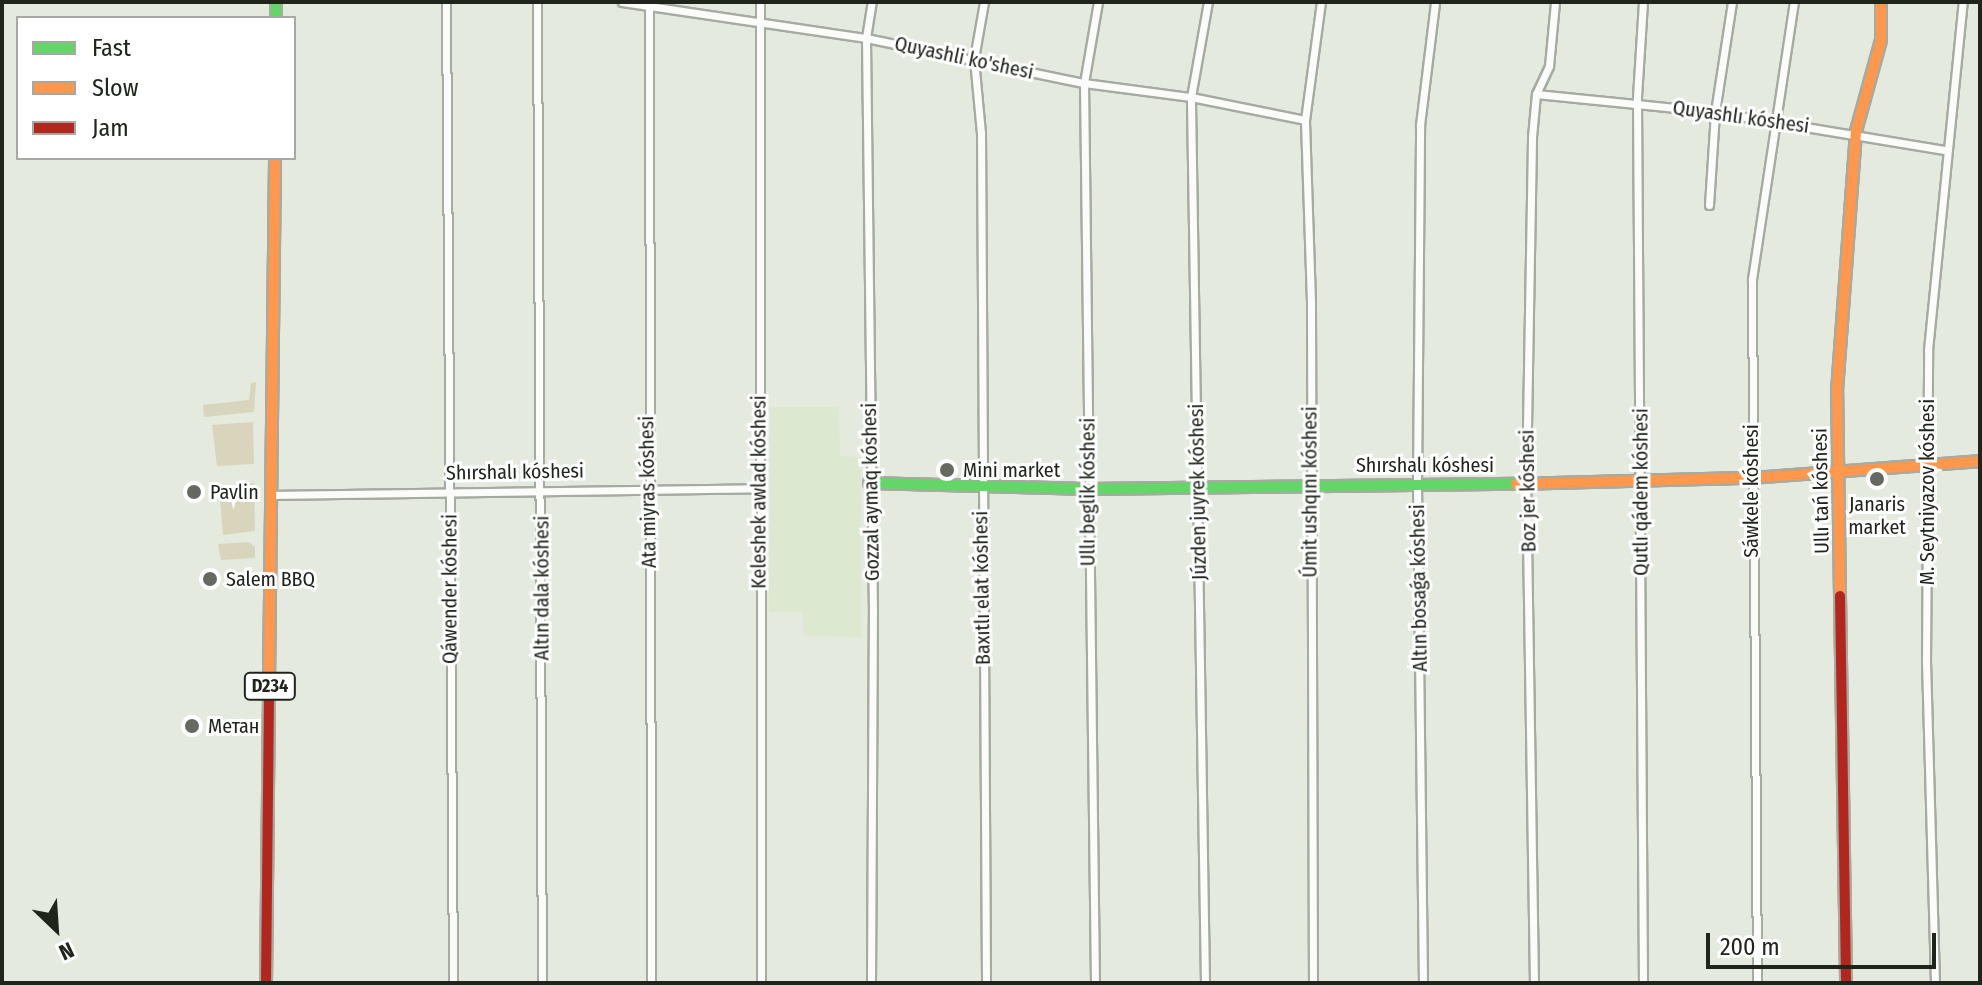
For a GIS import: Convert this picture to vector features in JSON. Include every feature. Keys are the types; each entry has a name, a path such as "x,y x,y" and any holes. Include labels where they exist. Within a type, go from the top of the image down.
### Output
{"street":[{"name":"Qáwender kóshesi","path":"446,2 453,983"},
{"name":"Altın dala kóshesi","path":"537,2 542,489 542,983"},
{"name":"Quyashli ko'shesi","path":"622,2 866,38 1084,83 1191,97 1305,120"},
{"name":"Keleshek awlad kóshesi","path":"760,2 761,983"},
{"name":"Gozzal aymaq kóshesi","path":"871,983 866,38 872,2"},
{"name":"Baxıtlı elat kóshesi","path":"984,2 974,59 981,133 980,486 986,983"},
{"name":"Ullı beglik kóshesi","path":"1095,983 1084,83 1098,2"},
{"name":"Júzden juyrek kóshesi","path":"1205,983 1191,97 1208,2"},
{"name":"Úmit ushqını kóshesi","path":"1313,983 1309,483 1311,302 1305,120 1321,2"},
{"name":"Altın bosaǵa kóshesi","path":"1423,983 1417,483 1420,125 1435,2"},
{"name":"Boz jer kóshesi","path":"1534,983 1526,484 1536,94 1549,66 1555,2"},
{"name":"Qutlı qádem kóshesi","path":"1643,2 1637,103 1642,480 1643,983"},
{"path":"1709,205 1715,112 1732,2"},
{"name":"Sáwkele kóshesi","path":"1757,983 1751,478 1752,279 1772,122 1794,2"},
{"name":"Ullı tań kóshesi","path":"1846,983 1837,391 1856,131 1881,40 1881,2"},
{"name":"M. Seytniyazov kóshesi","path":"1935,983 1926,661 1928,350 1944,150 1963,2"},
{"name":"Ata miyras kóshesi","path":"648,5 651,983"},
{"name":"Quyashlı kóshesi","path":"1536,94 1715,112 1856,131 1944,150"},
{"name":"D234","path":"266,983 275,160"},
{"name":"Shırshalı kóshesi","path":"869,483 1088,489 1198,484 1526,484 1751,478 1838,467 1980,461"},
{"name":"Shırshalı kóshesi","path":"272,495 759,488"}],"shaded area":[{"path":"256,382 254,412 204,417 203,405 249,400 251,383"},
{"path":"770,407 839,407 840,456 861,457 861,637 804,636 802,612 769,612"},
{"path":"253,422 254,464 217,466 212,425"},
{"path":"254,483 255,531 223,535 219,487"},
{"path":"249,542 255,547 255,558 221,560 218,544"}],"traffic: fast":[{"path":"276,2 276,16"},
{"path":"869,483 1088,489 1516,484"}],"traffic: slow":[{"path":"1840,596 1837,391 1856,131 1881,40 1881,2"},
{"path":"269,682 275,160"},
{"path":"1516,484 1751,478 1980,461"}],"traffic: jam":[{"path":"1840,596 1846,983"},
{"path":"266,983 269,682"}],"place":[{"name":"Mini market","path":"947,470"},
{"name":"Janaris market","path":"1877,479"},
{"name":"Pavlin","path":"194,492"},
{"name":"Salem BBQ","path":"210,579"},
{"name":"Метан","path":"192,726"}]}
